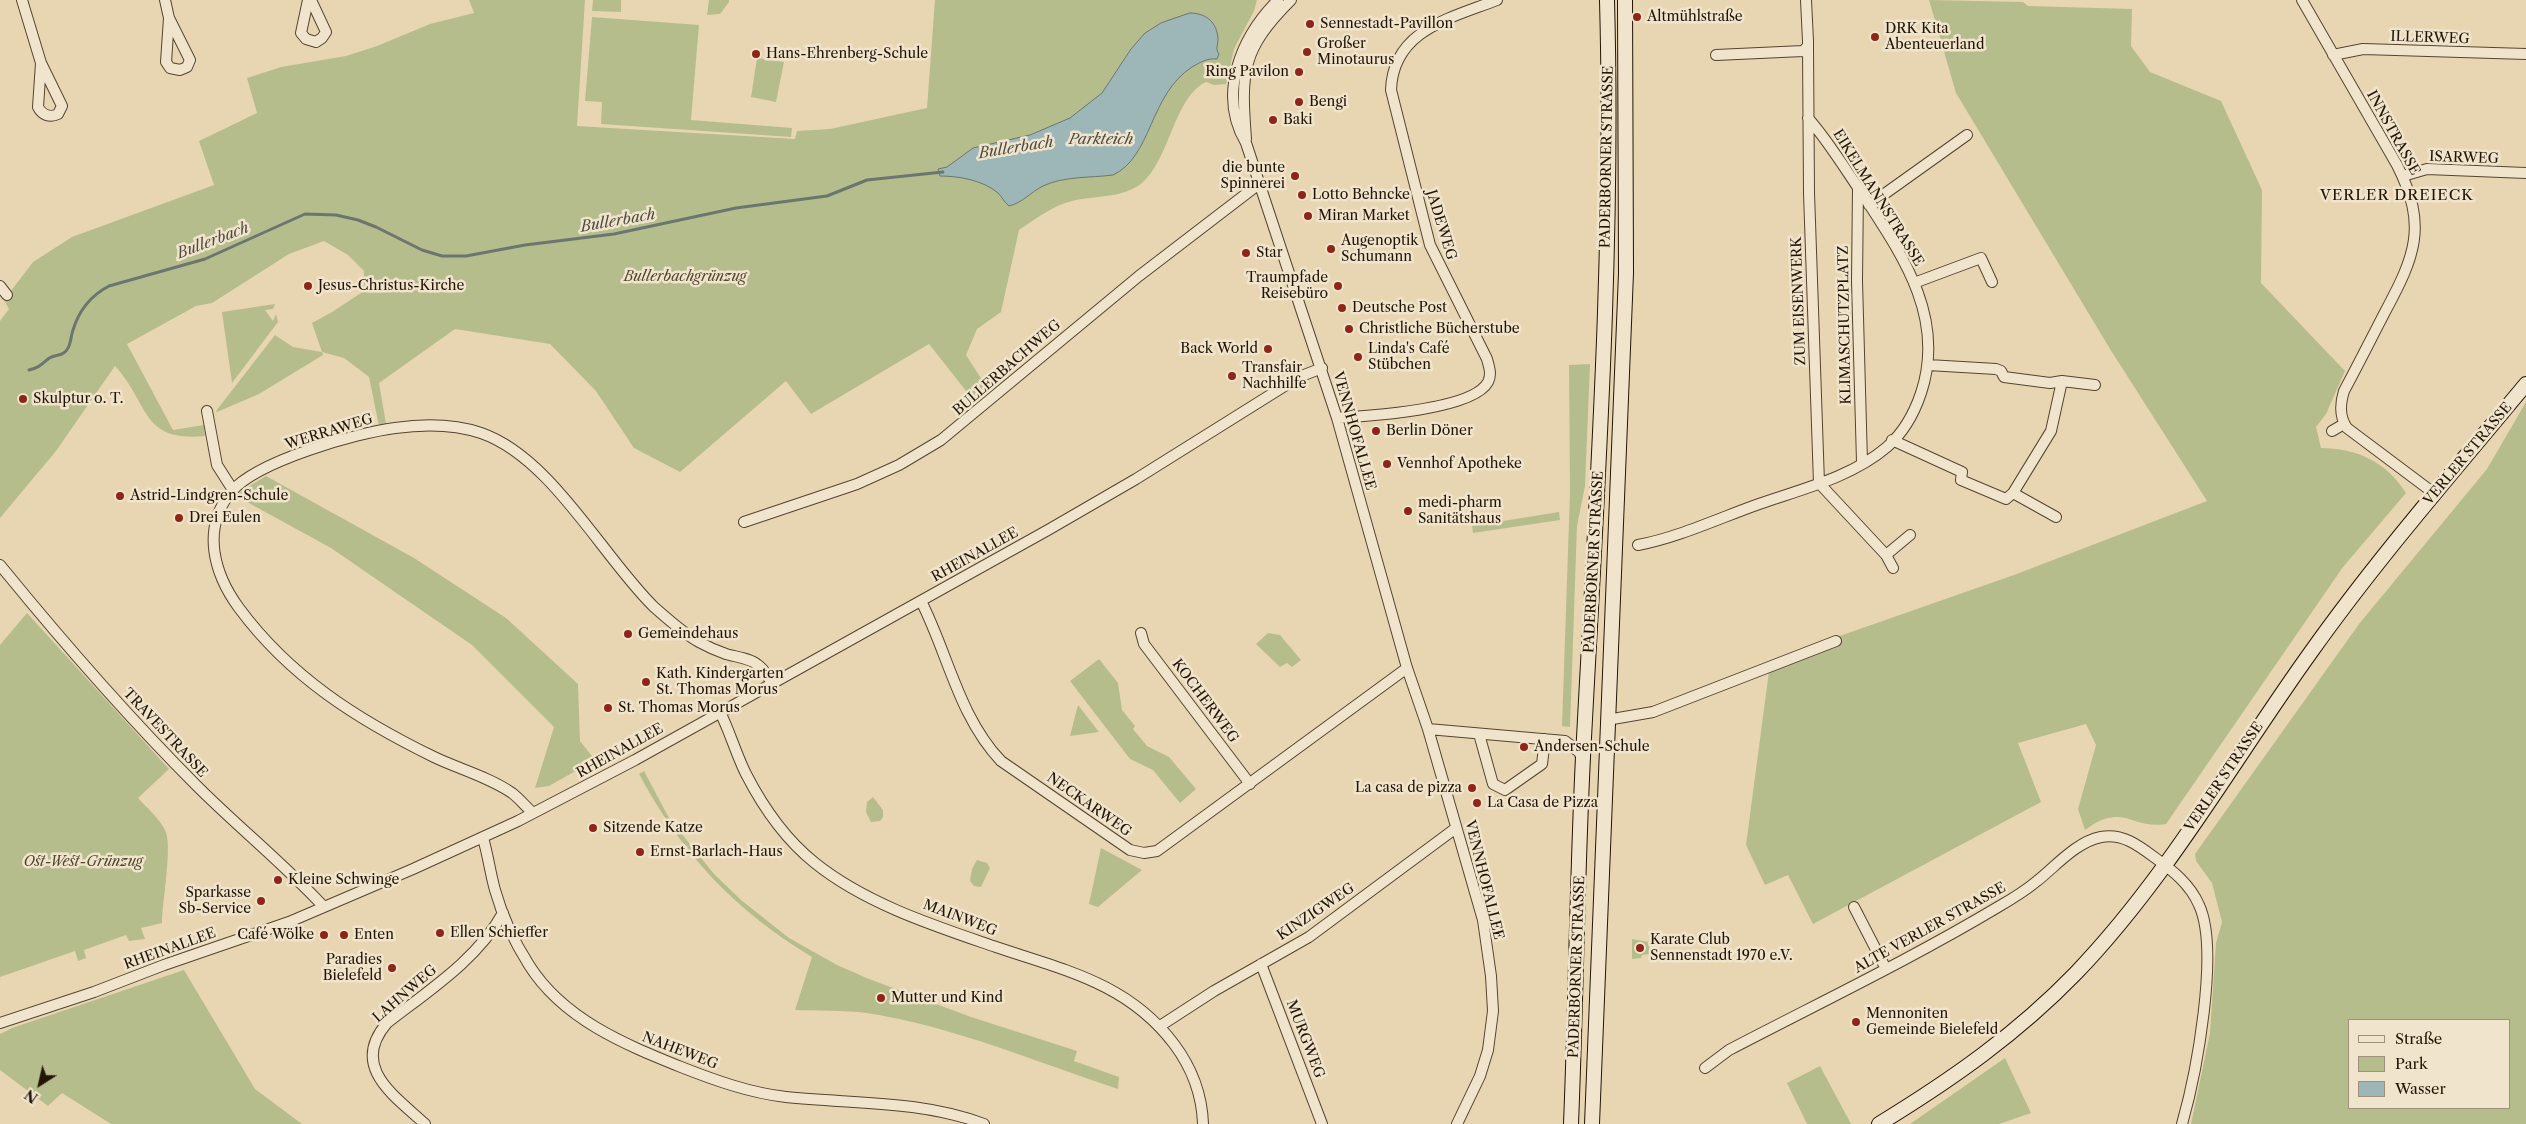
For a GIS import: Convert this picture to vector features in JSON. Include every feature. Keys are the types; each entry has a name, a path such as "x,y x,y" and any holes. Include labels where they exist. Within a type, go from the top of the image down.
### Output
{"main road":[{"name":"PADERBORNER STRASSE","path":"1572,1124 1583,760 1598,497 1604,335 1608,74 1607,0"},
{"name":"PADERBORNER STRASSE","path":"1592,1124 1626,273 1625,0"},
{"name":"VERLER STRASSE","path":"1879,1124 1943,1085 2029,1018 2092,956 2164,864 2332,622 2526,384"}],"street":[{"path":"22,0 41,63"},
{"path":"165,0 169,18"},
{"path":"1246,143 1239,130 1235,112 1235,77 1248,38 1278,0"},
{"path":"1246,143 1242,93 1247,63 1263,32 1291,0"},
{"name":"JADEWEG","path":"1337,418 1389,415 1433,406 1470,395 1483,388 1489,381 1490,373 1487,359 1430,245 1391,90 1391,76 1397,60 1406,45 1420,32 1498,0"},
{"path":"1806,0 1808,118"},
{"name":"INNSTRASSE","path":"2302,0 2403,176 2413,207 2415,237 2413,252 2402,280 2344,391 2340,403 2344,424"},
{"path":"1716,55 1798,52 1808,46"},
{"name":"ILLERWEG","path":"2333,55 2363,49 2526,54"},
{"name":"EIKELMANNSTRASSE","path":"1638,545 1820,483 1841,474 1886,447 1906,426 1917,405 1928,364 1929,342 1923,305 1908,267 1821,132 1808,118"},
{"name":"ZUM EISENWERK","path":"1808,118 1820,483"},
{"path":"1869,205 1967,135"},
{"name":"VENNHOFALLEE","path":"1246,143 1322,368 1407,668 1428,729 1483,920 1492,976 1493,1011 1488,1050 1480,1076 1457,1124"},
{"name":"ISARWEG","path":"2403,176 2427,169 2526,173"},
{"name":"BULLERBACHWEG","path":"744,522 857,484 900,465 941,440 986,405 1126,286 1259,184"},
{"name":"KLIMASCHUTZPLATZ","path":"1858,188 1857,281 1862,462"},
{"path":"1914,283 1981,258 1992,282"},
{"path":"0,286 7,295"},
{"path":"1928,364 1996,369 2001,371 2004,377 2050,383 2062,381 2096,385"},
{"name":"RHEINALLEE","path":"0,1023 289,922 483,838 720,712 921,601 1136,479 1299,377 1322,368"},
{"path":"1892,440 1962,472 1961,480 2006,500 2013,493 2051,430 2062,381"},
{"path":"207,411 217,465 233,490"},
{"path":"2332,430 2344,424 2353,433 2435,494"},
{"name":"WERRAWEG","path":"532,813 519,799 501,787 426,753 340,705 294,670 262,638 231,597 214,554 213,530 221,510 233,490 259,472 298,454 383,430 426,426 455,427 481,433 520,456 552,486 634,585 675,625 696,641 756,663 772,683"},
{"path":"1820,483 1886,555 1893,568"},
{"path":"2013,493 2056,517"},
{"path":"1886,555 1910,535"},
{"name":"TRAVESTRASSE","path":"0,565 56,634 168,757 225,814 306,886 324,906"},
{"name":"NECKARWEG","path":"921,601 967,713 992,752 1001,761 1130,850 1144,853 1158,851 1407,668"},
{"name":"KOCHERWEG","path":"1141,633 1144,644 1250,784"},
{"path":"1607,720 1653,712 1836,641"},
{"name":"MAINWEG","path":"720,712 746,774 765,807 798,849 816,865 846,884 895,908 996,947 1051,964 1104,986 1137,1005 1160,1026 1182,1055 1195,1080 1201,1098 1203,1124"},
{"path":"1428,729 1565,741 1579,752 1583,760"},
{"path":"1479,734 1493,784 1505,790 1542,764 1545,739"},
{"name":"KINZIGWEG","path":"1160,1026 1309,937 1456,828"},
{"name":"ALTE VERLER STRASSE","path":"1705,1068 1729,1050 1942,940 2020,894 2080,846 2091,840 2110,836 2125,839 2164,864 2185,883 2194,895 2203,914 2206,932 2200,1034 2193,1080 2182,1124"},
{"name":"NAHEWEG","path":"483,838 494,888 503,913 528,963 547,989 590,1024 639,1050 749,1090 785,1097 893,1105 944,1112 984,1124"},
{"path":"1854,907 1886,968"},
{"name":"LAHNWEG","path":"425,1124 376,1076 372,1061 376,1039 387,1023 479,947 495,928 503,913"},
{"name":"MURGWEG","path":"1261,964 1322,1124"}],"green space":[{"name":"Bullerbachgrünzug","path":"469,0 585,0 577,126 795,139 797,131 830,129 927,108 935,0 1257,0 1254,11 1234,49 1226,84 1214,85 1206,82 1195,90 1179,114 1159,159 1142,183 1126,192 1065,203 1044,213 1019,230 1001,312 977,329 966,355 988,389 974,401 929,344 811,414 786,381 680,472 634,448 596,391 550,344 455,329 379,383 386,424 379,426 369,377 344,358 322,352 312,323 364,291 364,271 348,255 324,241 289,254 212,303 196,306 127,344 173,430 204,425 205,436 184,436 168,433 157,427 115,366 56,451 0,518 0,321 9,309 4,300 33,262 72,237 214,185 199,141 257,113 247,78 281,67 346,56 377,46 430,24 474,13"},
{"path":"593,0 621,0 621,12 592,11"},
{"path":"709,0 729,0 729,2 720,14 707,15"},
{"path":"1929,0 2023,2 2028,6 2132,9 2131,46 2150,72 2221,101 2262,190 2261,283 2345,371 2326,414 2316,427 2321,448 2346,451 2370,459 2390,473 2406,493 2343,567 2166,824 2154,825 2118,817 2098,822 2085,830 2078,809 2096,745 2086,724 2018,743 2041,802 1813,924 1788,875 1765,885 1746,845 1769,671 1811,646 2014,575 2207,501 2110,349 1956,93"},
{"path":"592,17 699,25 691,120 792,128 791,137 601,124 602,102 585,101"},
{"path":"757,58 784,62 776,102 751,97"},
{"path":"275,304 273,309 265,310 273,321 276,314 278,322 232,383 222,312"},
{"path":"275,335 293,347 322,352 323,355 259,394 216,411"},
{"path":"1590,364 1585,486 1577,526 1570,727 1562,726 1570,492 1569,365"},
{"path":"2526,402 2526,1124 2191,1124 2210,1033 2216,943 2222,922 2212,883 2196,861 2195,854 2359,624 2487,469"},
{"path":"266,476 414,558 506,618 578,684 580,741 595,760 549,786 535,788 554,727 472,645 331,548 236,496"},
{"path":"1559,512 1560,520 1473,533 1472,526"},
{"name":"Ost-West-Grünzug","path":"27,613 169,769 138,798 156,817 165,830 168,860 162,923 141,928 145,939 129,941 126,935 84,950 86,958 78,961 75,951 0,977 0,645"},
{"path":"1268,633 1280,635 1301,660 1292,667 1287,663 1280,667 1256,644"},
{"path":"1099,659 1118,683 1122,710 1135,726 1133,729 1147,746 1169,757 1196,789 1180,803 1153,770 1130,759 1070,681"},
{"path":"1078,705 1099,732 1070,736"},
{"path":"644,771 669,818 714,874 741,900 789,938 837,965 869,979 971,1017 1077,1051 1074,1061 1119,1077 1118,1089 994,1046 899,1019 867,1013 795,1010 812,957 758,920 712,878 673,830 639,774"},
{"path":"873,797 883,810 883,817 880,821 871,822 866,812 867,802"},
{"path":"1101,848 1142,870 1098,907 1089,904"},
{"path":"977,860 987,863 990,868 981,887 974,886 970,881 972,869"},
{"name":"Karate Club Sennenstadt 1970 e.V.","path":"1632,939 1649,942 1649,954 1642,955 1641,958 1632,959"},
{"path":"184,970 255,1089 302,1124 111,1124 62,1093 48,1106 0,1070 0,1034 12,1028"},
{"path":"2005,1058 2031,1113 1999,1124 1910,1124"},
{"path":"1820,1066 1851,1124 1807,1124 1787,1083"}],"water":[{"name":"Parkteich","path":"1190,13 1206,17 1213,23 1218,39 1217,49 1219,54 1217,59 1207,60 1192,67 1178,79 1158,109 1136,154 1126,166 1113,175 1060,180 1039,188 1009,206 998,193 985,185 962,178 940,176 938,169 947,167 973,148 1030,135 1070,118 1102,93 1131,49 1145,33 1161,23"}],"waterway":[{"name":"Bullerbach","path":"29,370 39,366 50,357 66,351 70,344 72,332 83,310 97,294 109,286 205,259 305,214 336,215 358,220 422,250 442,256 466,256 525,245 614,234 736,208 827,196 867,180 943,172"}],"place":[{"name":"Altmühlstraße","path":"1637,17"},
{"name":"Sennestadt-Pavillon","path":"1310,24"},
{"name":"DRK Kita Abenteuerland","path":"1875,37"},
{"name":"Großer Minotaurus","path":"1307,52"},
{"name":"Hans-Ehrenberg-Schule","path":"756,54"},
{"name":"Ring Pavilon","path":"1299,72"},
{"name":"Bengi","path":"1299,102"},
{"name":"Baki","path":"1273,120"},
{"name":"die bunte Spinnerei","path":"1295,176"},
{"name":"Lotto Behncke","path":"1302,195"},
{"name":"Miran Market","path":"1308,216"},
{"name":"Augenoptik Schumann","path":"1331,249"},
{"name":"Star","path":"1246,253"},
{"name":"Jesus-Christus-Kirche","path":"308,286"},
{"name":"Traumpfade Reisebüro","path":"1338,286"},
{"name":"Deutsche Post","path":"1342,308"},
{"name":"Christliche Bücherstube","path":"1349,329"},
{"name":"Back World","path":"1268,349"},
{"name":"Linda's Café Stübchen","path":"1358,357"},
{"name":"Transfair Nachhilfe","path":"1232,376"},
{"name":"Skulptur o. T.","path":"23,399"},
{"name":"Berlin Döner","path":"1376,431"},
{"name":"Vennhof Apotheke","path":"1387,464"},
{"name":"Astrid-Lindgren-Schule","path":"120,496"},
{"name":"medi-pharm Sanitätshaus","path":"1408,511"},
{"name":"Drei Eulen","path":"179,518"},
{"name":"Gemeindehaus","path":"628,634"},
{"name":"Kath. Kindergarten St. Thomas Morus","path":"646,682"},
{"name":"St. Thomas Morus","path":"608,708"},
{"name":"Andersen-Schule","path":"1524,747"},
{"name":"La casa de pizza","path":"1472,788"},
{"name":"La Casa de Pizza","path":"1477,803"},
{"name":"Sitzende Katze","path":"593,828"},
{"name":"Ernst-Barlach-Haus","path":"640,852"},
{"name":"Kleine Schwinge","path":"278,880"},
{"name":"Sparkasse Sb-Service","path":"261,901"},
{"name":"Ellen Schieffer","path":"440,933"},
{"name":"Café Wölke","path":"324,935"},
{"name":"Enten","path":"344,935"},
{"name":"Karate Club Sennenstadt 1970 e.V.","path":"1640,948"},
{"name":"Paradies Bielefeld","path":"392,968"},
{"name":"Mutter und Kind","path":"881,998"},
{"name":"Mennoniten Gemeinde Bielefeld","path":"1856,1022"}],"district":[{"name":"VERLER DREIECK","path":"2397,196"}]}
